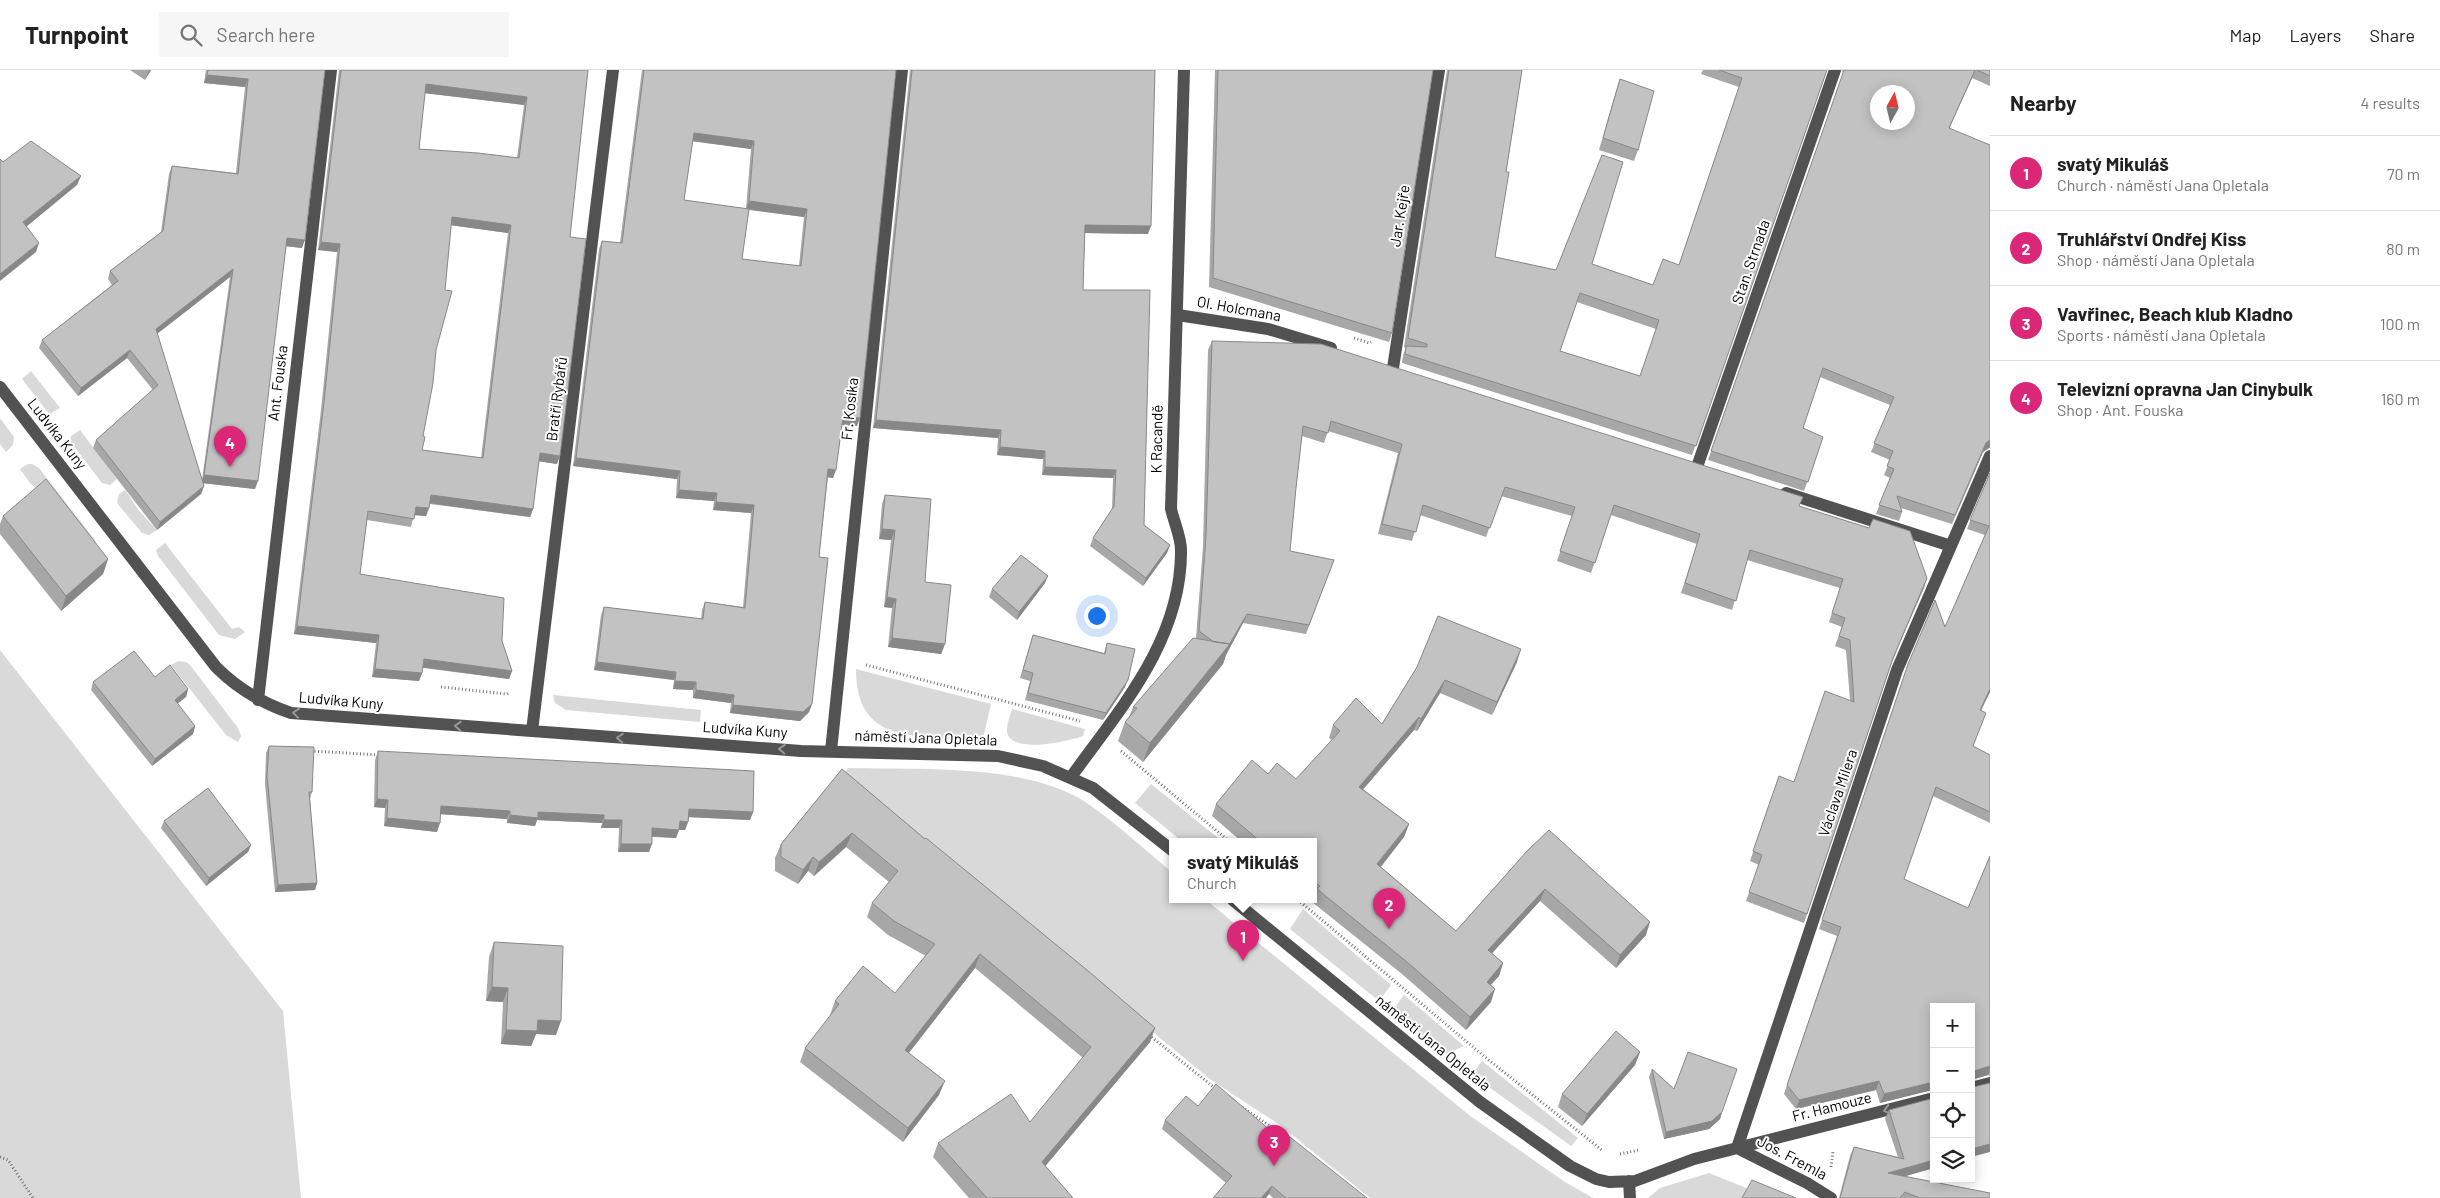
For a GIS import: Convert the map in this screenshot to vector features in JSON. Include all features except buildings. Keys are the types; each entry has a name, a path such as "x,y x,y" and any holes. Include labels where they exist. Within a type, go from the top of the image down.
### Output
{"street":[{"name":"Ant. Fouska","path":"258,700 331,70"},
{"name":"Bratří Rybářů","path":"532,731 613,70"},
{"name":"Fr. Kosíka","path":"831,751 902,70"},
{"name":"K Racandě","path":"1071,777 1128,701 1149,666 1170,617 1179,574 1181,548 1171,509 1184,70"},
{"name":"Jar. Kejře","path":"1393,368 1439,70"},
{"name":"Stan. Strnada","path":"1714,469 1694,463 1834,70"},
{"name":"Ol. Holcmana","path":"1178,315 1268,329 1342,351"},
{"name":"Ludvíka Kuny","path":"0,387 204,652 229,680 258,700 291,713 831,751"},
{"name":"Václava Milera","path":"1737,1148 1897,670 1990,456"},
{"path":"1770,488 1950,546"},
{"name":"náměstí Jana Opletala","path":"831,751 979,754 1043,766 1093,788 1169,848"},
{"name":"náměstí Jana Opletala","path":"1237,903 1487,1107 1585,1175 1609,1182 1628,1181 1648,1177 1677,1164 1737,1148"},
{"path":"1975,1087 1990,1083"},
{"name":"Fr. Hamouze","path":"1737,1148 1930,1099"},
{"name":"Jos. Fremla","path":"1737,1148 1806,1182 1831,1198"},
{"path":"1628,1181 1630,1198"}],"path":[{"path":"1351,337 1369,343 1374,340"},
{"path":"861,659 865,665 878,669 1092,724 1225,838"},
{"path":"308,751 388,755"},
{"path":"1302,903 1485,1057 1609,1156"},
{"path":"1146,1032 1223,1094"},
{"path":"1238,1104 1284,1136"},
{"path":"1832,1170 1831,1156 1837,1145"},
{"path":"1618,1154 1645,1148"},
{"path":"0,1157 8,1160 34,1198"}],"shaded area":[{"path":"31,371 60,408 50,414 22,379"},
{"path":"0,418 14,437 13,445 6,452 0,444"},
{"path":"80,430 117,479 110,485 102,483 70,441 71,436"},
{"path":"28,464 39,468 95,540 97,548 30,483 20,469"},
{"path":"125,490 140,512 157,530 149,535 142,533 117,503 119,494"},
{"path":"165,543 232,629 239,627 245,632 235,639 219,635 158,556 156,550"},
{"path":"0,650 283,1011 301,1198 0,1198"},
{"path":"178,661 186,662 190,665 238,728 241,736 238,742 226,735 171,665"},
{"path":"856,669 991,704 984,734 976,739 966,740 927,737 895,732 882,726 871,718 863,706 858,690"},
{"path":"553,695 701,710 700,722 566,710 555,703"},
{"path":"1012,709 1085,729 1083,736 1054,743 1029,745 1019,743 1011,739 1007,732"},
{"path":"848,768 972,771 1035,781 1063,790 1087,803 1169,870 1169,903 1210,903 1469,1115 1565,1182 1593,1198 1370,1198 1280,1125 1211,1080 843,776"},
{"path":"1151,784 1218,838 1178,838 1135,803"},
{"path":"1303,909 1391,985 1379,1001 1290,929"},
{"path":"1404,995 1464,1046 1446,1054 1392,1011"},
{"path":"1482,1061 1578,1138 1571,1146 1472,1075"},
{"path":"1709,1173 1749,1189 1744,1198 1648,1198 1660,1188"}],"place":[{"name":"Televizní opravna Jan Cinybulk","path":"230,467"},
{"name":"Truhlářství Ondřej Kiss","path":"1389,929"},
{"name":"svatý Mikuláš","path":"1243,961"},
{"name":"Vavřinec, Beach klub Kladno","path":"1274,1166"}]}
